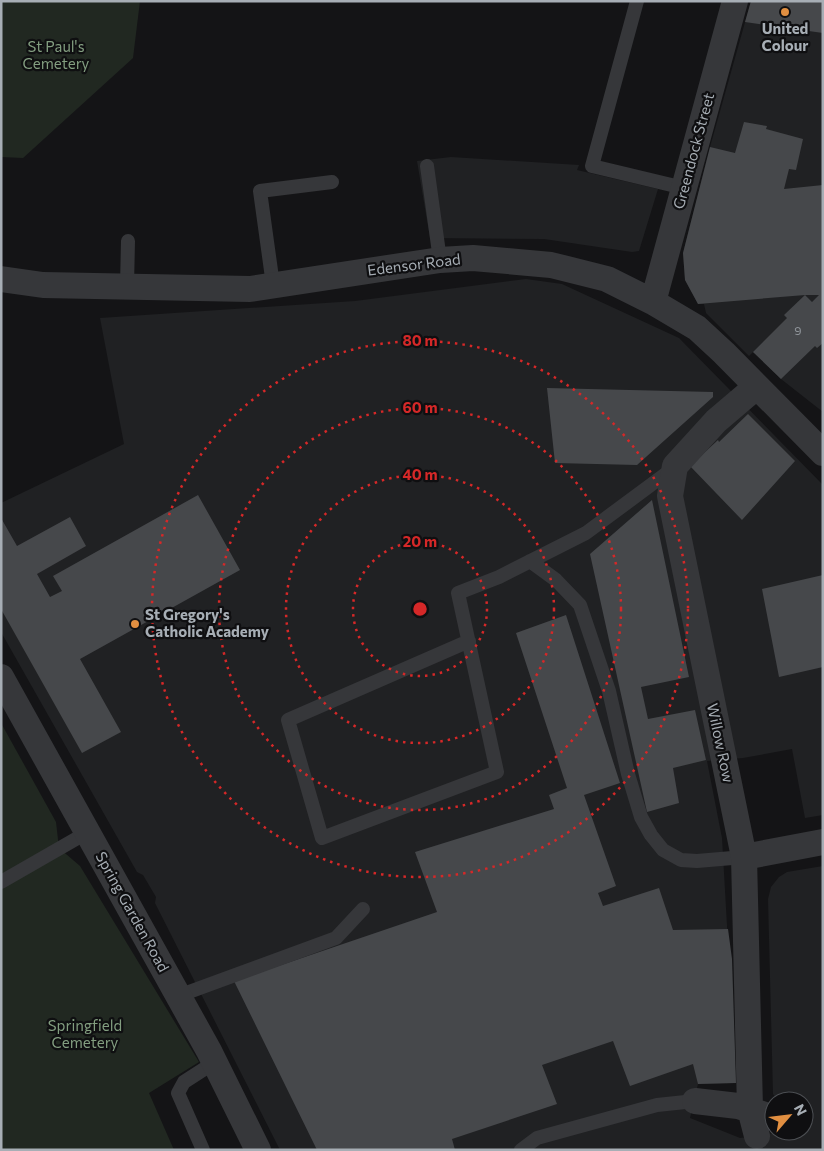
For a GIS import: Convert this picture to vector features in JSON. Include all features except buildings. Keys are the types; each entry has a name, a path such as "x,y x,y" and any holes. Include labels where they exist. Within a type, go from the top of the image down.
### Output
{"street":[{"name":"Greendock Street","path":"653,302 735,1"},
{"name":"Edensor Road","path":"1,279 43,285 250,289 440,260 473,258 551,265 607,279 653,302 697,328 823,453"},
{"path":"675,466 716,421 756,387"},
{"name":"Willow Row","path":"675,466 670,496 744,857 750,1109 764,1126"},
{"name":"Spring Garden Road","path":"1,677 214,1062 258,1150"},
{"path":"744,857 823,842"},
{"path":"695,1101 750,1109"}],"lane":[{"path":"637,1 592,166 684,188"},
{"path":"427,166 440,260"},
{"path":"273,285 260,191 332,182"},
{"path":"127,286 128,241"},
{"path":"469,641 288,720 322,838 497,772 469,641 458,593 499,577 586,533 675,466"},
{"path":"530,561 556,580 580,605 608,692 628,774 641,817 650,836 663,850 681,860 697,861 744,857"},
{"path":"1,882 88,832"},
{"path":"178,996 336,938 363,909"},
{"path":"203,1150 178,1094 184,1082 214,1062"},
{"path":"521,1150 537,1138 657,1105 695,1101"}],"shaded area":[{"path":"751,1 823,1 823,412 781,379 753,352 749,356 706,313 704,304 698,304 685,280 683,253 710,147"},
{"path":"451,157 579,165 577,170 658,189 639,251 632,252 544,239 430,238 417,161"},
{"path":"526,279 562,284 679,338 823,485 823,815 805,818 792,749 743,758 707,761 722,838 736,1083 698,1084 690,1118 740,1138 764,1135 764,1141 814,1141 814,1091 773,1091 768,899 771,887 779,877 787,872 823,866 823,1150 280,1150 155,903 156,897 143,875 137,872 1,632 1,503 124,444 100,318 355,301"}],"green space":[{"name":"St Paul's Cemetery","path":"1,1 140,1 133,58 23,158 1,157"},
{"name":"Springfield Cemetery","path":"1,723 56,822 59,848 80,866 199,1062 149,1093 174,1150 1,1150"}],"place":[{"name":"United Colour","path":"785,12"},
{"name":"St Gregory's Catholic Academy","path":"135,624"}]}
